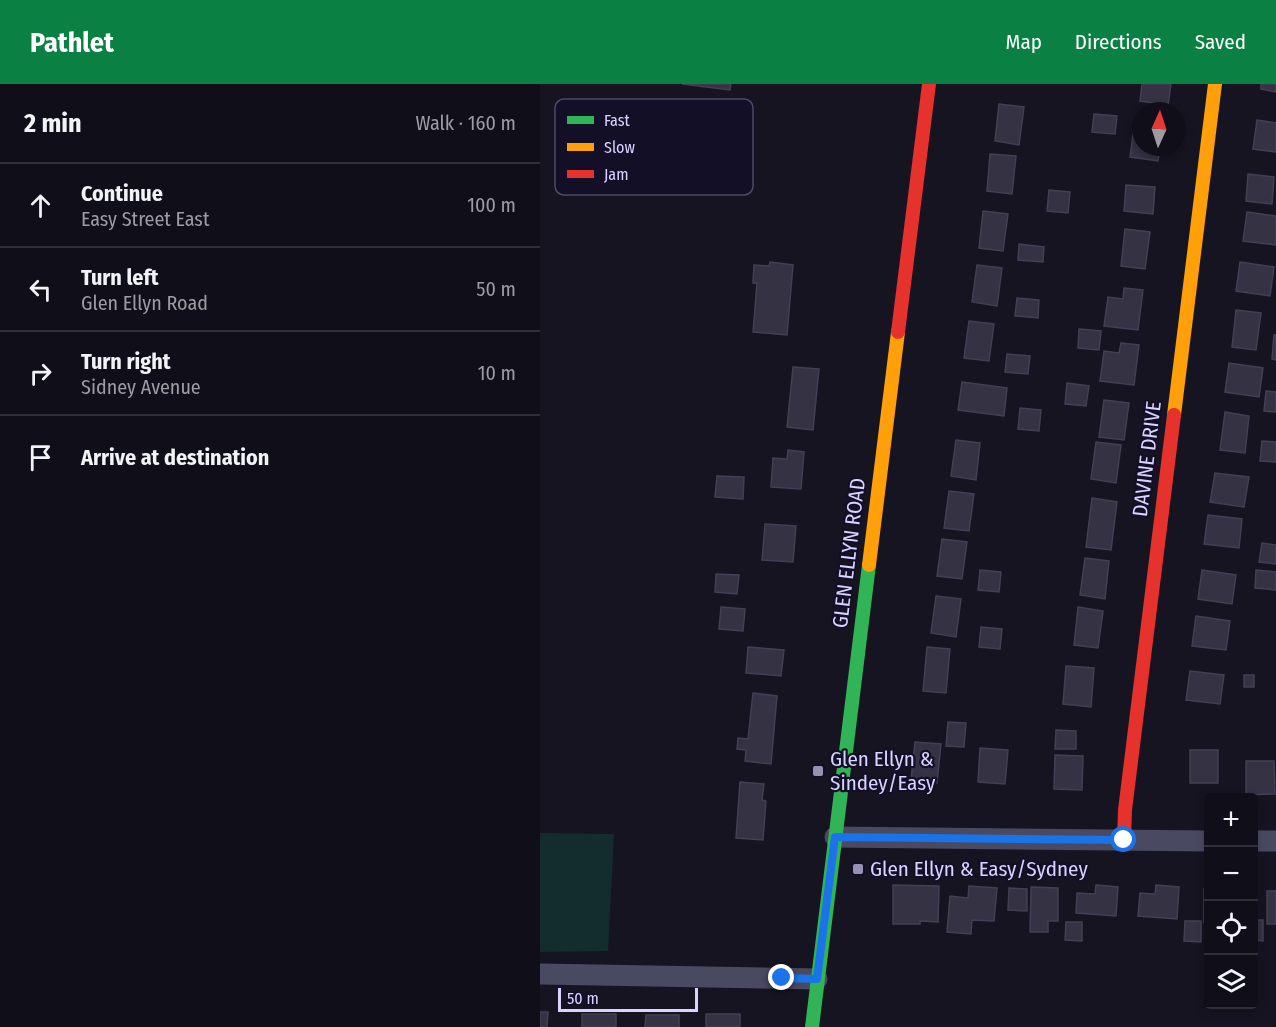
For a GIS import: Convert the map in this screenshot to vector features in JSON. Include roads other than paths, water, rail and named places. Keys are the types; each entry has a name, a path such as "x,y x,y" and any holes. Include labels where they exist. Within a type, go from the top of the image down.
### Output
{"street":[{"name":"GLEN ELLYN ROAD","path":"812,1027 929,84"},
{"name":"DAVINE DRIVE","path":"1124,840 1125,810 1215,84"},
{"path":"835,837 1204,840"},
{"path":"1258,841 1276,841"},
{"path":"540,974 817,979"}],"place":[{"name":"Glen Ellyn & Sindey/Easy","path":"818,771"},
{"name":"Glen Ellyn & Easy/Sydney","path":"858,869"}]}
